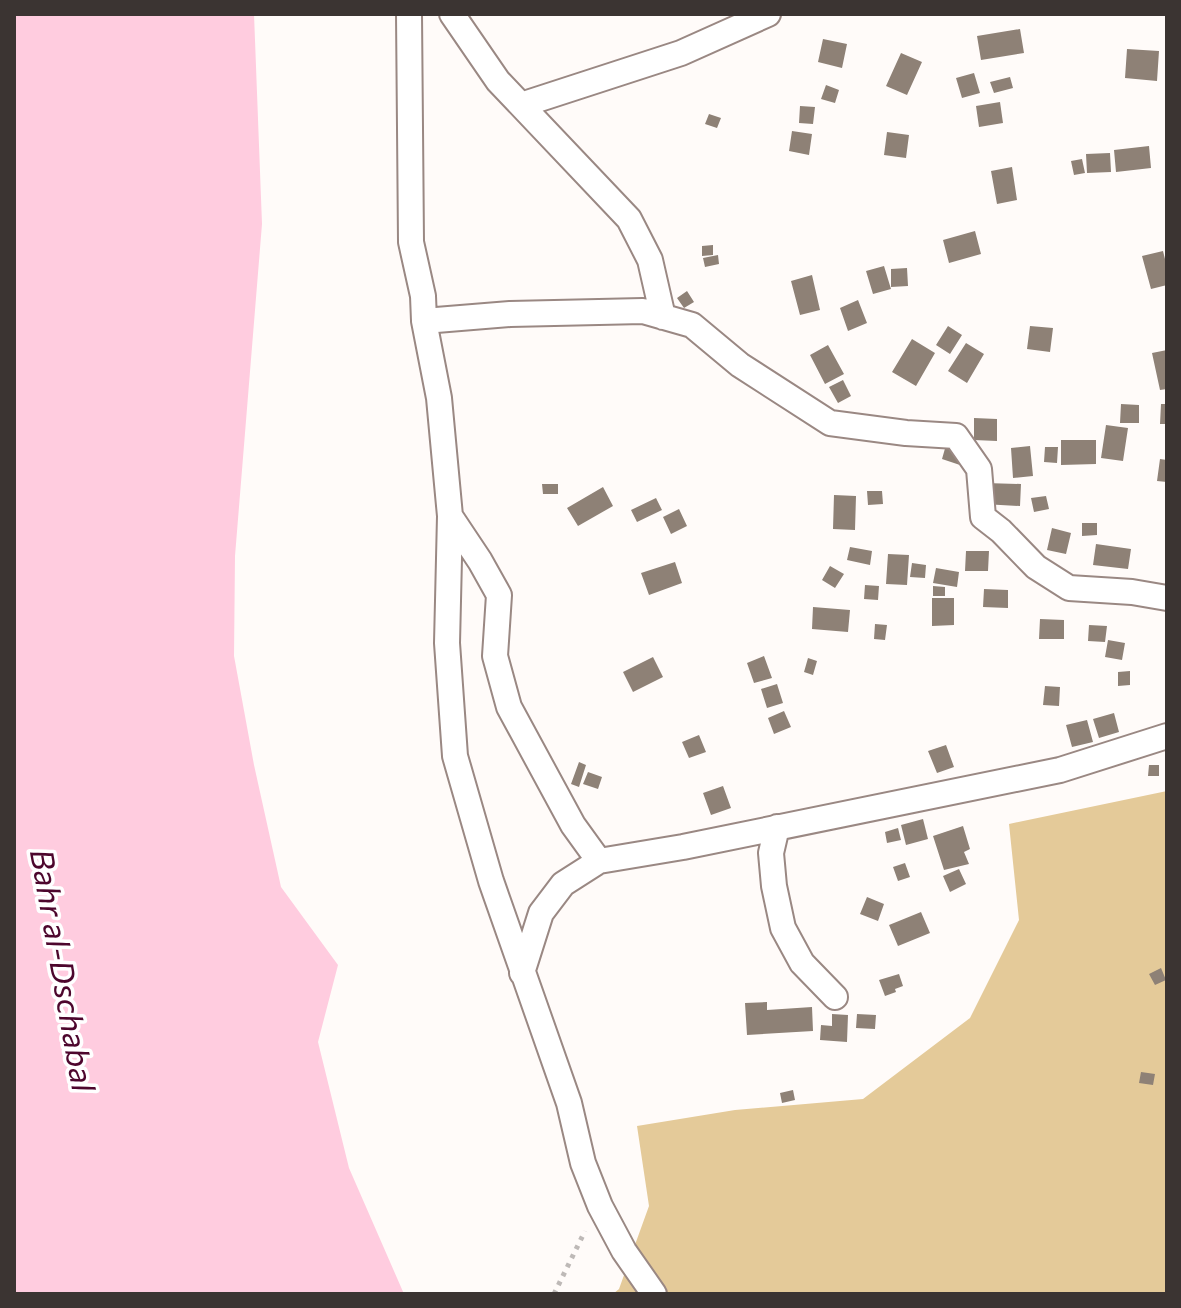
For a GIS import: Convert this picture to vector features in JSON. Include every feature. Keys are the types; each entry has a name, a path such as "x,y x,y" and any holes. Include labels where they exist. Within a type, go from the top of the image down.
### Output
{"street":[{"path":"409,14 411,242 439,398 450,516 447,643 455,756 491,881 569,1103 583,1163 600,1206 624,1251 654,1294"},
{"path":"452,14 498,81 629,219 650,260 663,317"},
{"path":"521,105 681,53 768,14"},
{"path":"424,321 510,314 643,311 692,325 740,365 830,423 956,436 979,469 983,517 1036,567 1069,588 1132,592 1167,598"},
{"path":"450,516 499,595 495,656 509,707 573,825 599,861"},
{"path":"522,973 541,913 563,884 599,861 683,847 1060,770 1167,736"},
{"path":"777,827 771,853 783,928 802,963 835,997"}],"path":[{"path":"554,1294 577,1244 600,1206"}],"shaded area":[{"path":"1167,791 1167,1294 613,1294 619,1289 649,1206 637,1126 735,1110 863,1099 970,1018 1019,920 1009,824"}],"water":[{"name":"Bahr al-Dschabal","path":"14,14 254,14 262,224 235,556 234,656 281,887 338,965 318,1042 349,1168 404,1294 14,1294"}],"building":[{"path":"1020,29 1024,53 981,60 977,36"},
{"path":"823,39 847,44 842,68 818,62"},
{"path":"1127,49 1159,51 1157,81 1125,78"},
{"path":"901,53 922,62 907,95 886,86"},
{"path":"974,73 980,93 962,98 956,78"},
{"path":"1010,77 1013,88 994,93 990,82"},
{"path":"826,85 839,90 835,103 821,99"},
{"path":"1000,102 1003,123 979,127 976,106"},
{"path":"800,106 815,107 813,124 799,123"},
{"path":"709,114 721,118 717,128 705,124"},
{"path":"792,131 812,134 809,155 789,151"},
{"path":"887,132 909,135 906,158 884,155"},
{"path":"1149,146 1151,168 1116,172 1114,150"},
{"path":"1110,153 1111,172 1087,173 1086,154"},
{"path":"1082,159 1085,173 1074,175 1071,161"},
{"path":"1012,167 1017,200 997,204 991,171"},
{"path":"975,231 981,254 949,263 943,240"},
{"path":"713,245 713,255 702,256 702,246"},
{"path":"1163,251 1167,285 1151,289 1142,256"},
{"path":"718,255 719,264 705,267 703,258"},
{"path":"884,266 891,289 873,294 866,271"},
{"path":"907,268 908,286 891,287 891,269"},
{"path":"812,275 820,310 800,315 791,281"},
{"path":"687,291 694,302 684,308 677,298"},
{"path":"858,300 867,323 848,331 840,308"},
{"path":"948,326 962,335 950,354 936,345"},
{"path":"1030,326 1053,328 1050,352 1027,349"},
{"path":"912,339 935,353 916,386 892,372"},
{"path":"966,343 984,354 967,383 948,371"},
{"path":"828,345 844,374 825,384 810,355"},
{"path":"1167,350 1167,389 1160,390 1152,353"},
{"path":"843,380 851,396 838,403 829,387"},
{"path":"1121,404 1139,405 1139,423 1120,423"},
{"path":"1161,404 1167,404 1167,424 1160,424"},
{"path":"974,418 997,419 997,441 974,440"},
{"path":"1106,425 1128,428 1123,461 1101,458"},
{"path":"1061,440 1096,440 1096,464 1061,465"},
{"path":"946,445 964,451 960,465 942,459"},
{"path":"1030,446 1033,476 1013,478 1011,448"},
{"path":"1045,447 1058,447 1057,463 1044,462"},
{"path":"1160,459 1167,460 1167,482 1157,481"},
{"path":"985,483 1021,484 1020,506 983,504"},
{"path":"542,484 558,484 558,494 543,494"},
{"path":"603,487 613,506 578,526 567,508"},
{"path":"867,491 882,491 883,504 868,505"},
{"path":"834,495 856,496 855,530 833,529"},
{"path":"1046,496 1049,509 1034,512 1031,498"},
{"path":"656,498 662,510 637,522 631,510"},
{"path":"679,509 687,526 671,534 663,517"},
{"path":"1082,523 1097,523 1097,535 1082,536"},
{"path":"1052,528 1071,533 1066,554 1047,550"},
{"path":"1096,544 1131,549 1128,569 1093,565"},
{"path":"850,547 872,551 870,565 847,560"},
{"path":"966,551 989,551 988,571 965,571"},
{"path":"888,554 909,555 907,585 886,584"},
{"path":"675,562 682,583 649,595 641,573"},
{"path":"912,563 926,565 925,578 910,577"},
{"path":"830,566 844,574 835,588 822,580"},
{"path":"936,568 959,572 957,587 933,583"},
{"path":"865,585 879,586 878,600 864,599"},
{"path":"933,586 945,587 945,596 933,596"},
{"path":"984,589 1008,590 1008,608 983,607"},
{"path":"932,598 954,598 954,625 932,626"},
{"path":"813,607 850,610 848,632 812,629"},
{"path":"1040,619 1064,620 1064,639 1039,639"},
{"path":"875,624 887,625 885,640 874,639"},
{"path":"1089,625 1107,626 1105,642 1088,641"},
{"path":"1108,640 1125,643 1122,660 1105,657"},
{"path":"764,656 772,678 754,683 747,663"},
{"path":"653,657 663,677 633,692 623,672"},
{"path":"808,658 817,661 813,675 804,672"},
{"path":"1130,671 1130,685 1118,686 1118,672"},
{"path":"777,684 783,703 767,708 761,689"},
{"path":"1045,686 1060,687 1059,706 1043,705"},
{"path":"784,711 791,727 774,734 768,718"},
{"path":"1114,713 1119,732 1099,738 1093,719"},
{"path":"1087,720 1093,742 1072,747 1066,725"},
{"path":"699,735 706,752 689,758 682,742"},
{"path":"946,745 954,767 937,773 928,751"},
{"path":"579,762 586,765 579,787 571,784"},
{"path":"1149,765 1159,765 1159,776 1148,776"},
{"path":"588,772 602,777 598,789 583,784"},
{"path":"723,786 731,808 711,815 703,793"},
{"path":"923,819 928,839 906,845 901,825"},
{"path":"963,826 970,849 964,852 969,864 944,870 933,836"},
{"path":"898,828 901,840 887,843 885,832"},
{"path":"905,863 910,877 898,881 893,867"},
{"path":"959,869 966,884 950,892 943,876"},
{"path":"867,897 884,904 878,921 860,914"},
{"path":"921,912 930,933 898,946 889,925"},
{"path":"1161,968 1166,980 1155,985 1149,974"},
{"path":"899,974 903,986 885,996 879,980"},
{"path":"767,1002 767,1010 812,1007 813,1031 747,1035 745,1003"},
{"path":"832,1014 848,1015 847,1042 820,1040 821,1025 832,1026"},
{"path":"857,1014 876,1015 875,1029 856,1028"},
{"path":"1141,1072 1155,1074 1153,1085 1139,1083"},
{"path":"793,1090 795,1100 782,1103 780,1093"}]}
